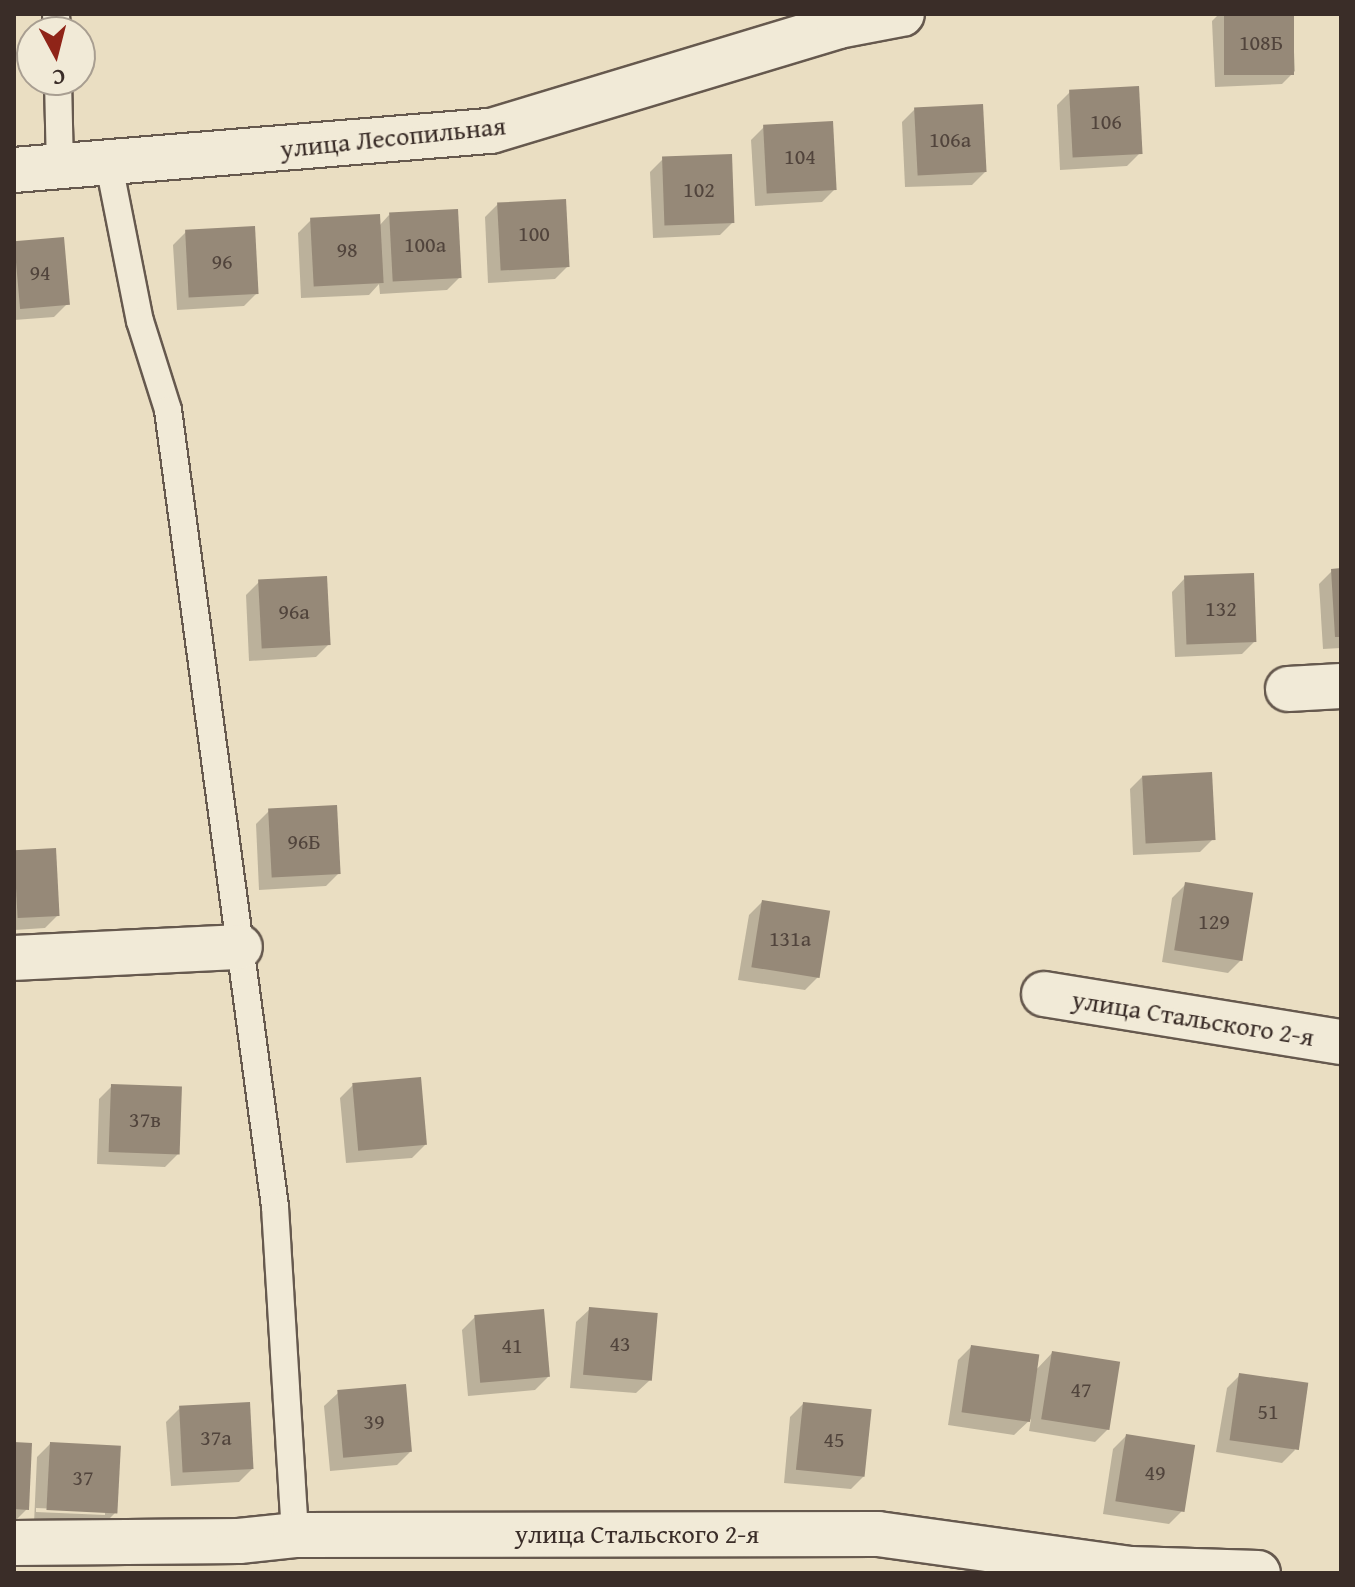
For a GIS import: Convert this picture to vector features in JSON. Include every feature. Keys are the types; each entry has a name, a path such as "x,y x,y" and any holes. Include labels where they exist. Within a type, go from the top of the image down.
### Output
{"street":[{"name":"улица Лесопильная","path":"14,170 109,165 491,131 839,26 902,14"},
{"path":"1288,689 1341,686"},
{"path":"14,958 240,947"},
{"name":"улица Стальского 2-я","path":"1044,994 1341,1042"},
{"name":"улица Стальского 2-я","path":"14,1543 239,1541 295,1535 878,1534 1040,1564 1258,1573"}],"lane":[{"path":"58,96 60,168"},
{"path":"109,165 140,321 168,410 275,1207 295,1535"}],"building":[{"path":"1224,14 1294,14 1294,75 1224,75"},
{"path":"1139,86 1143,154 1073,158 1069,90"},
{"path":"983,104 987,172 918,176 914,108"},
{"path":"833,121 837,190 767,194 763,125"},
{"path":"732,154 734,223 664,225 662,156"},
{"path":"566,199 570,267 501,271 497,203"},
{"path":"458,209 462,278 393,282 389,213"},
{"path":"380,214 384,283 314,287 310,218"},
{"path":"255,226 259,294 189,298 185,230"},
{"path":"64,237 70,305 20,309 14,241"},
{"path":"1341,568 1341,637 1335,637 1331,569"},
{"path":"1254,573 1256,642 1186,644 1184,575"},
{"path":"327,576 331,645 262,649 258,580"},
{"path":"1212,772 1216,840 1146,844 1142,776"},
{"path":"337,805 341,874 272,878 268,809"},
{"path":"56,848 60,916 18,918 14,850"},
{"path":"1185,882 1253,893 1242,961 1174,950"},
{"path":"762,900 830,911 820,978 751,967"},
{"path":"421,1077 427,1145 358,1151 352,1083"},
{"path":"111,1084 182,1086 180,1154 109,1152"},
{"path":"589,1307 658,1313 652,1381 583,1375"},
{"path":"544,1309 550,1377 480,1383 474,1315"},
{"path":"971,1345 1039,1355 1030,1422 962,1412"},
{"path":"1052,1351 1120,1362 1109,1430 1041,1419"},
{"path":"1239,1373 1308,1383 1299,1450 1230,1440"},
{"path":"406,1384 412,1452 343,1458 337,1390"},
{"path":"250,1402 254,1469 183,1473 179,1406"},
{"path":"803,1402 872,1409 865,1477 796,1470"},
{"path":"1126,1434 1195,1445 1185,1512 1115,1501"},
{"path":"14,1442 32,1443 29,1510 14,1509"},
{"path":"50,1442 121,1446 117,1514 46,1510"}]}
